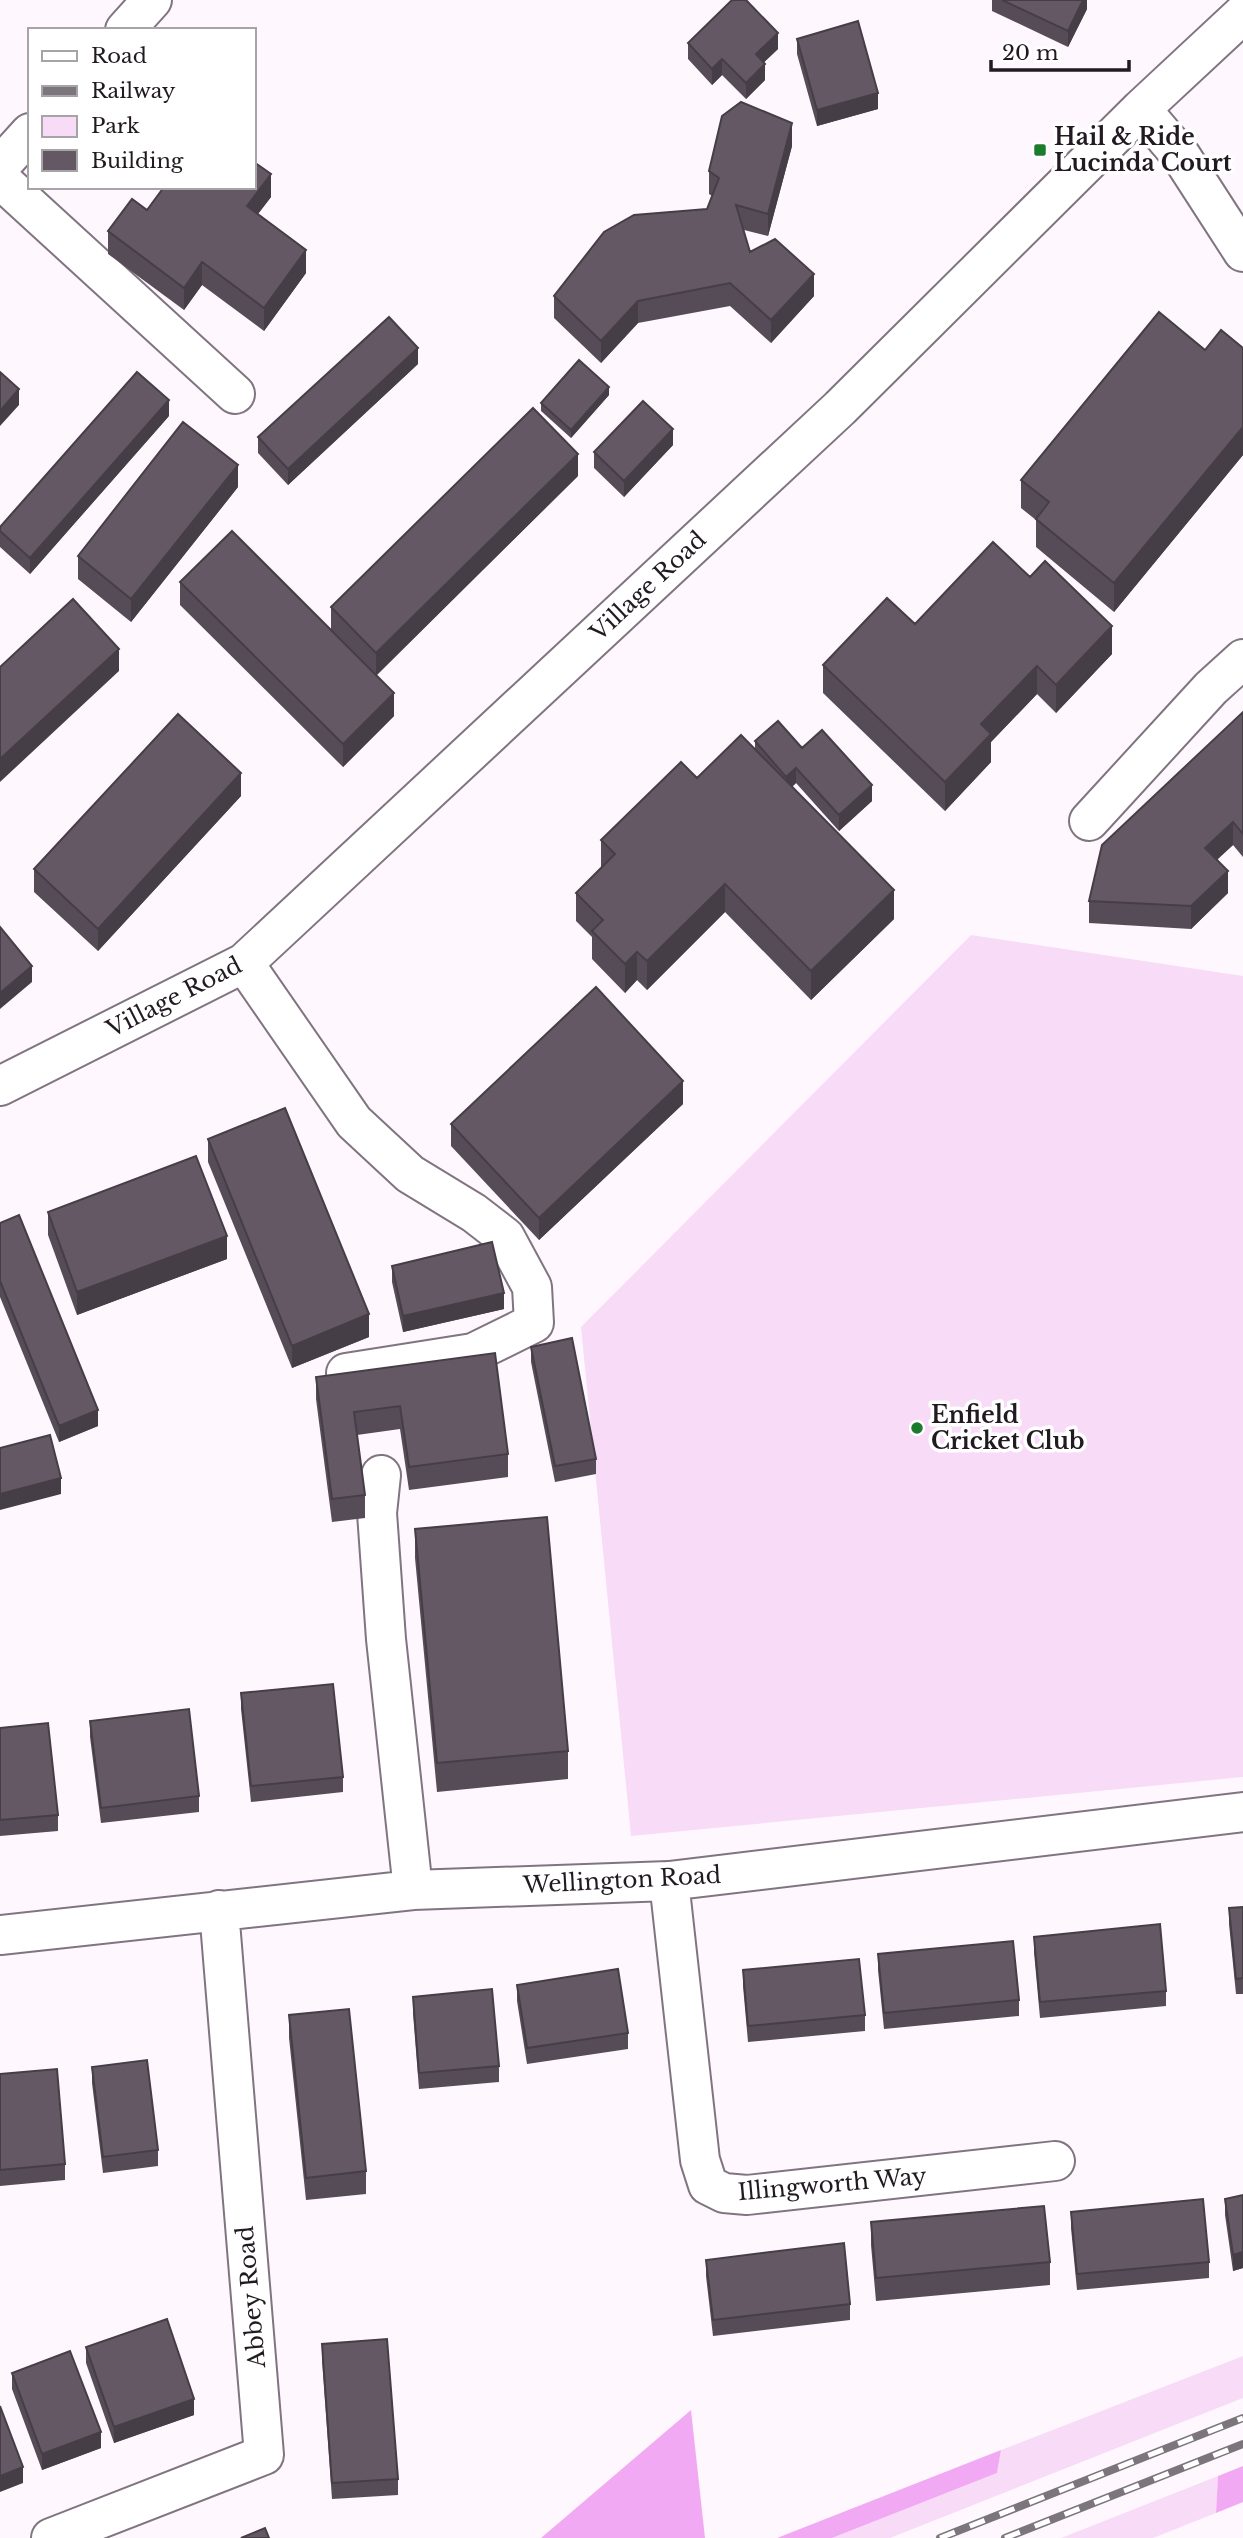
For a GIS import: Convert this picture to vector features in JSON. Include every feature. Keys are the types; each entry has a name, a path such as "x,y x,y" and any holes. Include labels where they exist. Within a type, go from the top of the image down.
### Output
{"street":[{"path":"127,28 152,0"},
{"name":"Village Road","path":"0,1086 244,963 839,408 1141,109 1243,14"},
{"path":"1141,109 1181,156 1243,252"},
{"path":"0,166 28,135"},
{"path":"0,179 235,394"},
{"path":"1088,821 1211,688 1243,659"},
{"path":"244,963 354,1122 410,1174 474,1213 505,1237 532,1287 534,1323 473,1353 346,1373"},
{"path":"381,1475 377,1513 386,1639 413,1890"},
{"name":"Wellington Road","path":"0,1935 413,1890 669,1881 1243,1812"},
{"name":"Illingworth Way","path":"669,1881 700,2160 708,2185 724,2193 747,2195 1055,2161"},
{"name":"Abbey Road","path":"51,2538 264,2455 219,1910"}],"green space":[{"name":"Enfield Cricket Club","path":"971,935 1243,976 1243,1777 631,1836 581,1327"},
{"path":"1243,2356 1243,2398 890,2538 832,2538 997,2473 1001,2450"},
{"path":"1218,2476 1216,2513 1153,2538 1061,2538"}],"shaded area":[{"path":"691,2410 705,2538 541,2538"},
{"path":"1001,2450 997,2473 832,2538 777,2538"},
{"path":"1243,2466 1243,2502 1216,2513 1218,2476"}],"building":[{"path":"732,0 746,0 778,33 756,54 765,64 746,83 722,59 712,69 688,43"},
{"path":"1002,0 1083,0 1068,31"},
{"path":"858,21 878,93 817,110 797,39"},
{"path":"741,102 792,123 768,214 736,205 750,252 775,239 814,274 771,320 730,283 638,301 601,341 554,296 604,232 634,215 707,209 719,178 709,171 722,116"},
{"path":"256,163 271,174 247,206 306,250 264,308 202,262 184,288 108,231 132,199 147,210 163,189 256,189"},
{"path":"1159,312 1205,350 1221,330 1243,348 1243,427 1114,583 1036,519 1049,502 1021,480"},
{"path":"389,317 418,348 288,469 258,437"},
{"path":"579,360 609,387 571,430 541,403"},
{"path":"0,372 19,389 0,411"},
{"path":"137,372 169,400 30,558 0,531 0,527"},
{"path":"643,401 673,429 624,481 594,452"},
{"path":"533,408 578,454 376,653 331,607"},
{"path":"183,422 238,465 131,599 78,556"},
{"path":"232,531 394,693 343,744 180,582"},
{"path":"993,542 1030,577 1045,561 1112,626 1056,685 1037,666 981,724 991,734 945,782 823,665 887,598 915,624"},
{"path":"73,599 119,649 0,759 0,667"},
{"path":"1243,712 1243,834 1233,822 1205,848 1228,871 1191,906 1089,901 1102,845"},
{"path":"178,714 241,773 98,929 34,869"},
{"path":"778,721 802,748 822,730 872,785 839,815 796,768 786,777 755,741"},
{"path":"741,735 894,890 811,971 725,884 647,961 637,952 625,964 592,931 603,920 576,893 615,854 601,840 681,762 697,778"},
{"path":"0,927 32,966 0,993"},
{"path":"596,987 683,1081 539,1218 451,1124"},
{"path":"285,1108 369,1314 292,1346 208,1139"},
{"path":"196,1156 227,1236 77,1292 48,1212"},
{"path":"19,1215 98,1410 59,1426 0,1281 0,1223"},
{"path":"492,1242 504,1293 403,1316 392,1266"},
{"path":"572,1338 596,1459 555,1466 531,1347"},
{"path":"495,1353 508,1454 409,1467 400,1406 354,1412 365,1495 332,1499 316,1377"},
{"path":"50,1435 61,1478 0,1494 0,1448"},
{"path":"547,1517 568,1751 437,1763 415,1529"},
{"path":"333,1684 343,1777 251,1786 241,1693"},
{"path":"189,1709 199,1796 101,1808 90,1721"},
{"path":"48,1723 58,1815 0,1820 0,1728"},
{"path":"1243,1907 1243,1978 1236,1979 1229,1908"},
{"path":"1160,1924 1166,1991 1040,2002 1034,1937"},
{"path":"1013,1941 1019,2000 884,2013 878,1954"},
{"path":"859,1959 865,2015 748,2026 743,1970"},
{"path":"618,1969 628,2033 527,2048 517,1985"},
{"path":"492,1989 499,2066 419,2073 413,1997"},
{"path":"349,2009 366,2171 306,2178 289,2015"},
{"path":"147,2060 158,2150 103,2157 92,2067"},
{"path":"57,2069 65,2164 0,2170 0,2074"},
{"path":"1243,2195 1243,2252 1233,2255 1225,2199"},
{"path":"1203,2199 1209,2262 1077,2274 1071,2212"},
{"path":"1044,2206 1050,2262 876,2278 871,2222"},
{"path":"844,2243 850,2304 713,2320 706,2260"},
{"path":"167,2319 194,2399 114,2427 86,2347"},
{"path":"387,2339 398,2479 332,2483 322,2344"},
{"path":"70,2351 101,2432 42,2454 12,2373"},
{"path":"0,2406 23,2467 0,2476"},
{"path":"265,2528 269,2538 241,2538"}],"railway":[{"path":"940,2538 1243,2418"},
{"path":"1005,2538 1243,2444"}],"place":[{"name":"Hail & Ride Lucinda Court","path":"1040,150"},
{"name":"Enfield Cricket Club","path":"917,1428"}]}
